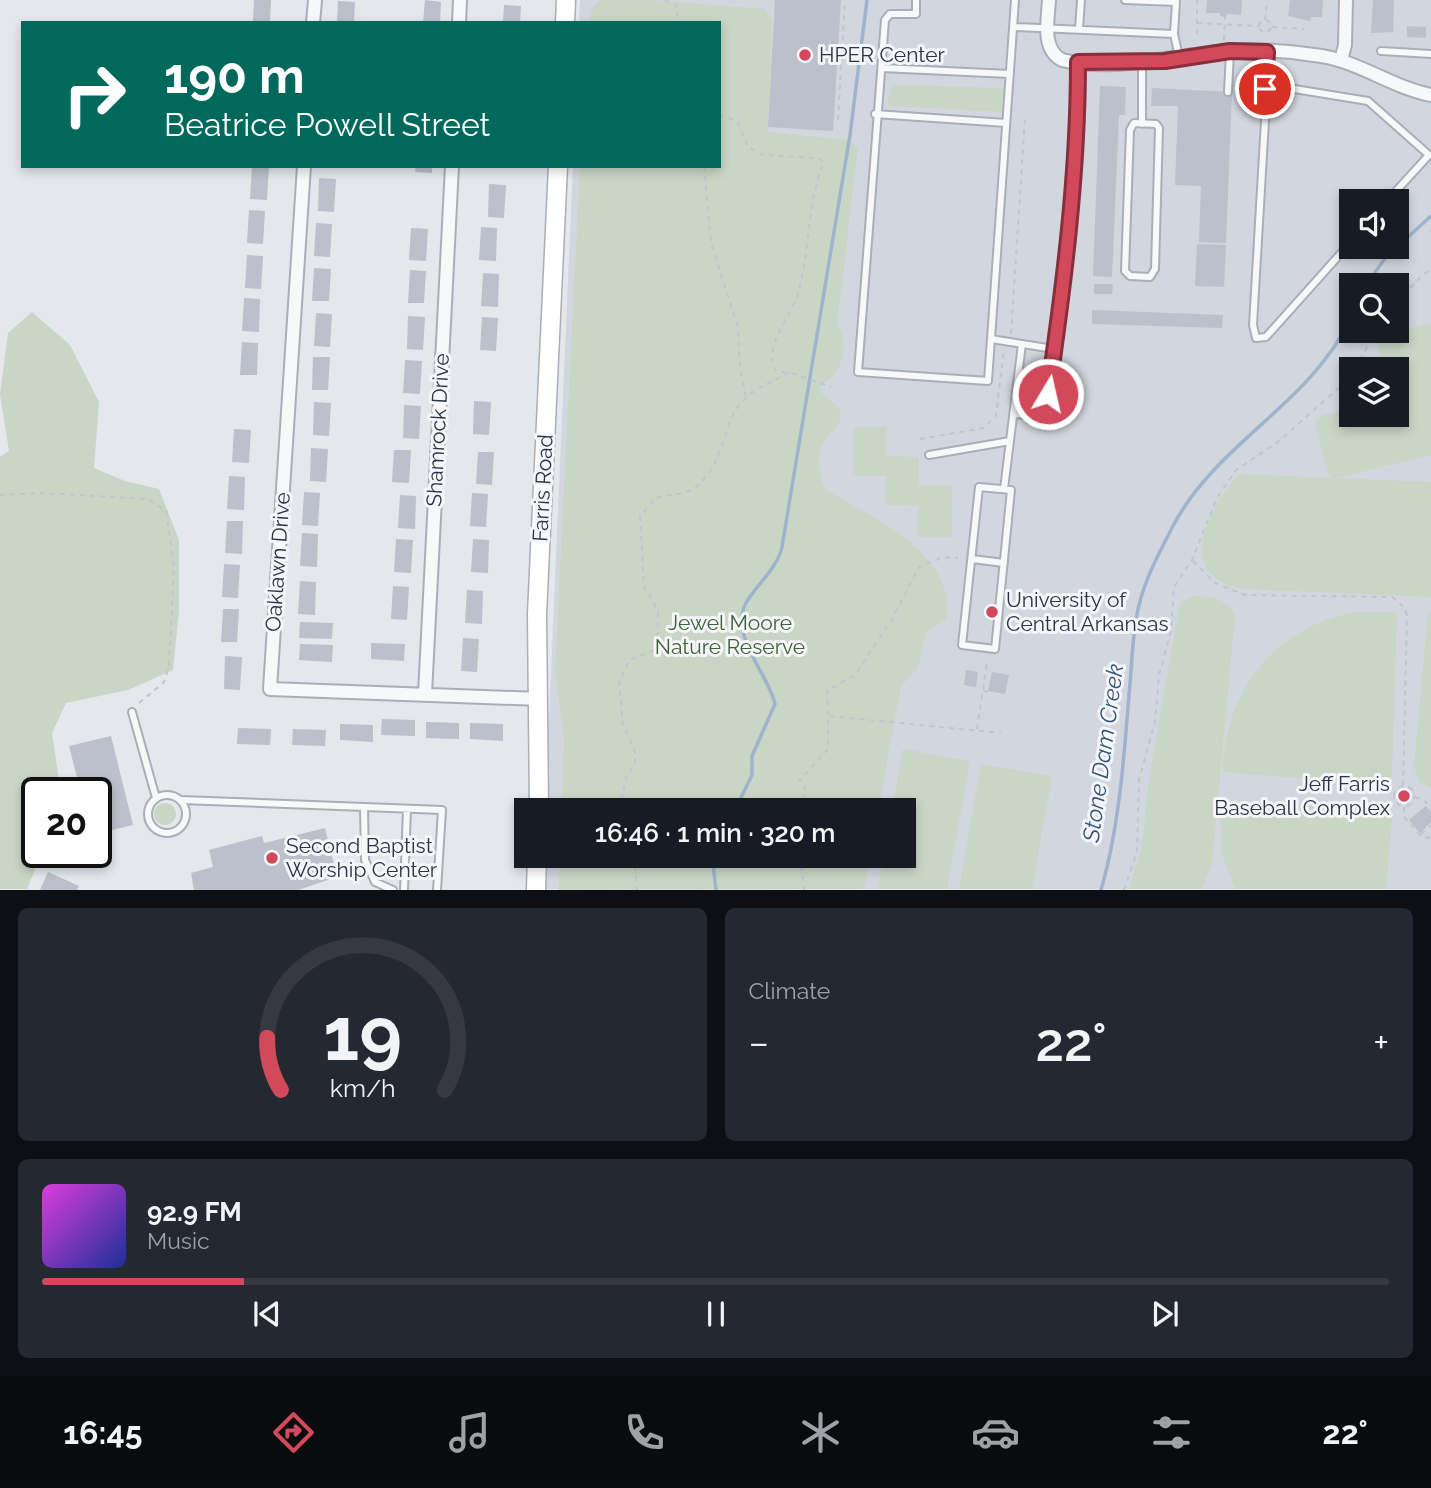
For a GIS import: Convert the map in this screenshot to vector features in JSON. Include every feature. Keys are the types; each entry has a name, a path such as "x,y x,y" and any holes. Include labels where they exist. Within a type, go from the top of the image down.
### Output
{"street":[{"path":"313,21 315,0"},
{"path":"459,21 460,0"},
{"path":"565,21 566,0"},
{"path":"1049,0 1048,46 1054,55 1062,60 1142,62 1179,59 1227,48 1266,47 1340,60 1403,87 1431,95"},
{"path":"1340,60 1345,45 1346,0"},
{"name":"Oaklawn Drive","path":"304,168 270,689 540,699"},
{"name":"Shamrock Drive","path":"425,694 452,168"},
{"name":"Farris Road","path":"539,798 538,586 558,168"},
{"path":"536,890 537,868"}],"lane":[{"path":"916,0 916,14 890,14 886,17 883,68 875,114 858,372 988,381 1015,0"},
{"path":"1080,29 1081,0"},
{"path":"1125,0 1176,2 1174,34 1179,59"},
{"path":"1014,27 1174,34"},
{"path":"1266,47 1268,86 1253,325 1256,338 1266,337 1339,255"},
{"path":"1227,48 1228,92"},
{"path":"1381,51 1431,54"},
{"path":"1013,414 1044,416 1061,318 1072,202 1078,62"},
{"path":"1142,62 1142,124"},
{"path":"883,68 1010,74"},
{"path":"1268,86 1368,102 1429,155 1398,189"},
{"path":"875,114 1006,123"},
{"path":"1134,123 1142,124 1157,124 1159,130 1155,269 1150,277 1130,276 1125,268 1130,128 1134,123"},
{"path":"991,339 1054,349"},
{"path":"1004,489 1022,344"},
{"path":"929,455 1010,442"},
{"path":"979,487 1004,489 1011,490 995,649 962,645 979,487"},
{"path":"972,559 1004,562"},
{"path":"132,712 156,798"},
{"path":"181,800 186,808 185,821 176,831 164,833 153,827 148,816 150,804 156,798 171,795 181,800 442,810 437,890"},
{"path":"364,807 365,860 374,882 393,890"},
{"path":"404,890 407,809"}],"path":[{"path":"665,0 677,6 677,21"},
{"path":"838,120 845,0"},
{"path":"1197,34 1198,0"},
{"path":"1197,23 1259,26 1265,20 1267,0"},
{"path":"1225,17 1227,48"},
{"path":"1265,20 1271,27 1304,29"},
{"path":"1259,26 1265,33 1266,47"},
{"path":"1265,33 1271,27"},
{"path":"721,116 737,121 748,147 763,155 816,158 824,162 817,182 799,291 772,349 775,370 778,373 790,372 831,387"},
{"path":"1010,334 1025,118"},
{"path":"704,168 711,243 738,328 740,368 747,399"},
{"path":"1409,289 1425,273 1431,271"},
{"path":"920,439 984,428 996,415 1004,349"},
{"path":"620,798 626,777 635,763 635,752 623,723 619,683 629,660 657,649 659,610 644,587 640,516 656,498 683,495 697,486 713,468 723,449 739,405 763,384 790,372"},
{"path":"1124,890 1138,844 1139,780 1155,722 1159,676 1171,631 1172,592 1192,561 1217,498 1236,470 1278,442 1339,388"},
{"path":"0,495 42,494 148,499 166,511 174,566 169,667 164,682 143,698 132,712"},
{"path":"804,798 805,786 799,781 828,749 827,691 856,674 891,619 919,567 943,557 958,558"},
{"path":"1192,561 1215,583 1245,595 1392,597 1400,601 1407,615 1403,786"},
{"path":"977,729 987,662"},
{"path":"977,679 984,680"},
{"path":"983,691 992,692"},
{"path":"828,716 1001,733"},
{"path":"1403,786 1411,789 1414,797 1411,803 1404,806"},
{"path":"1403,786 1395,791 1394,798 1404,806"},
{"path":"1414,797 1424,800 1431,808"},
{"path":"1404,806 1404,817 1420,835 1431,838"},
{"path":"1420,835 1431,825"},
{"path":"635,868 637,890"},
{"path":"801,868 804,890"}],"shaded area":[{"name":"University of Central Arkansas","path":"580,0 1431,0 1431,889 541,889 542,868 916,868 916,798 546,798 573,168 721,168 721,21 579,21"}],"green space":[{"name":"Jewel Moore Nature Reserve","path":"600,0 651,0 764,9 772,20 768,132 849,140 858,148 837,324 844,351 837,370 820,388 838,407 841,418 822,445 819,456 820,473 825,489 887,526 925,556 938,574 946,595 947,619 926,632 918,668 901,686 880,798 562,798 564,738 555,672 580,168 721,168 721,21 589,21 591,9"},
{"path":"892,85 1004,88 1005,112 890,106 887,104"},
{"path":"32,312 70,345 99,402 94,468 125,481 159,489 179,540 179,611 173,670 128,690 66,703 52,733 59,777 21,777 21,868 36,868 27,889 0,889 0,457 9,451 0,394 8,333"},
{"path":"1431,323 1431,455 1337,478 1431,482 1431,597 1245,589 1222,582 1209,571 1203,557 1203,541 1216,506 1239,474 1332,478 1328,474 1315,423 1321,416 1339,411 1339,427 1409,427 1409,357 1381,357 1377,343 1409,343 1409,329"},
{"path":"854,427 886,427 886,456 919,457 919,485 952,486 952,537 918,537 918,506 886,505 886,476 853,476"},
{"path":"1194,596 1224,602 1235,615 1212,864 1202,889 1129,889 1142,847 1149,780 1179,608 1182,601"},
{"path":"1358,612 1397,612 1392,777 1377,784 1223,772 1225,743 1233,715 1244,689 1260,666 1280,647 1303,631 1329,619"},
{"path":"1428,613 1431,613 1431,788 1419,782 1414,767"},
{"path":"903,749 970,761 947,889 878,889 882,868 916,868 916,798 894,798"},
{"path":"981,764 1052,776 1032,889 959,889"},
{"path":"161,803 169,803 176,810 176,818 169,825 161,825 154,818 154,810"},
{"path":"1220,803 1385,807 1392,818 1386,889 1235,889 1221,851"},
{"path":"560,868 868,868 864,889 559,890"}],"building":[{"path":"254,0 271,0 270,21 253,21"},
{"path":"425,0 441,2 440,21 423,21"},
{"name":"HPER Center","path":"775,0 841,0 833,131 768,127"},
{"path":"1207,0 1242,0 1241,15 1228,14 1225,17 1220,16 1220,13 1206,13"},
{"path":"1290,0 1323,0 1322,17 1311,17 1310,21 1288,16"},
{"path":"1373,0 1394,0 1393,32 1371,33"},
{"path":"338,1 355,2 354,21 337,21"},
{"path":"504,5 521,6 520,21 503,21"},
{"path":"1407,26 1426,27 1426,38 1407,37"},
{"path":"1100,86 1126,87 1125,115 1119,115 1112,277 1093,276"},
{"path":"1152,88 1232,92 1226,243 1199,242 1201,186 1175,185 1178,106 1151,106"},
{"path":"252,168 269,168 267,200 250,199"},
{"path":"416,168 432,168 432,173 415,172"},
{"path":"319,178 336,179 334,212 318,211"},
{"path":"489,184 506,185 504,218 488,217"},
{"path":"249,210 265,211 263,244 247,243"},
{"path":"316,223 332,224 330,257 314,256"},
{"path":"481,227 497,228 496,261 479,260"},
{"path":"411,228 428,229 426,261 409,260"},
{"path":"1197,244 1226,245 1224,287 1195,286"},
{"path":"247,255 263,256 261,289 245,288"},
{"path":"314,268 331,269 329,301 312,301"},
{"path":"410,270 426,271 424,303 408,303"},
{"path":"483,273 499,274 498,307 481,306"},
{"path":"1094,284 1113,284 1112,294 1094,294"},
{"path":"244,298 260,299 259,332 242,331"},
{"path":"1092,310 1223,315 1222,328 1092,324"},
{"path":"316,313 332,314 330,347 314,346"},
{"path":"408,316 425,317 423,350 407,349"},
{"path":"482,317 498,318 496,351 480,350"},
{"path":"242,342 258,343 257,375 240,375"},
{"path":"313,357 330,357 328,390 312,390"},
{"path":"405,360 422,361 420,394 403,393"},
{"path":"474,401 491,402 489,435 473,434"},
{"path":"314,402 331,403 329,436 313,435"},
{"path":"404,405 421,406 419,439 403,438"},
{"path":"234,429 251,430 249,463 232,462"},
{"path":"311,448 328,449 326,482 310,481"},
{"path":"394,450 411,450 409,483 392,482"},
{"path":"478,452 494,452 492,485 476,484"},
{"path":"229,476 245,477 244,510 227,509"},
{"path":"304,492 320,493 318,526 302,525"},
{"path":"472,493 488,494 486,527 470,526"},
{"path":"400,495 416,496 415,529 398,528"},
{"path":"227,521 243,521 242,554 225,553"},
{"path":"302,533 318,534 317,567 300,566"},
{"path":"396,539 413,540 411,573 394,572"},
{"path":"473,539 489,540 488,573 471,572"},
{"path":"224,564 240,565 238,598 222,597"},
{"path":"300,581 316,582 315,615 298,614"},
{"path":"393,586 409,587 407,620 391,619"},
{"path":"467,590 483,591 482,624 465,623"},
{"path":"223,609 239,609 237,642 221,642"},
{"path":"300,622 333,623 332,639 299,638"},
{"path":"463,638 479,639 477,672 461,671"},
{"path":"371,643 405,644 404,661 371,659"},
{"path":"300,644 333,645 332,662 299,660"},
{"path":"225,656 242,657 240,690 224,689"},
{"path":"966,670 978,672 976,687 964,685"},
{"path":"992,672 1009,675 1005,694 988,691"},
{"path":"382,719 415,720 415,736 381,735"},
{"path":"426,722 459,723 459,739 426,738"},
{"path":"470,723 503,724 503,741 470,739"},
{"path":"340,724 373,725 373,742 340,740"},
{"path":"238,728 271,729 270,745 237,744"},
{"path":"293,729 326,730 325,746 292,745"},
{"path":"111,736 133,825 112,830 112,777 77,777 69,746"},
{"path":"1426,806 1431,812 1431,822 1420,833 1409,820"},
{"name":"Second Baptist Worship Center","path":"325,828 337,877 298,890 194,890 191,873 213,867 209,850 262,836 264,843"},
{"path":"48,872 79,886 77,890 40,890"}],"waterway":[{"path":"741,798 752,775 752,756 775,704 745,637 743,611 749,598 773,567 782,547 850,135 867,0"},
{"name":"Stone Dam Creek","path":"1375,273 1386,257 1431,216"},
{"name":"Stone Dam Creek","path":"1101,890 1120,793 1135,627 1149,574 1191,497 1213,470 1313,374 1339,338"},
{"path":"713,868 716,890"}],"place":[{"name":"HPER Center","path":"805,55"},
{"name":"University of Central Arkansas","path":"992,612"},
{"name":"Jeff Farris Baseball Complex","path":"1404,796"},
{"name":"Second Baptist Worship Center","path":"272,858"}],"route":[{"path":"1048,394 1061,318 1072,202 1078,62 1165,61 1230,51 1267,52 1268,86 1265,89"}]}
